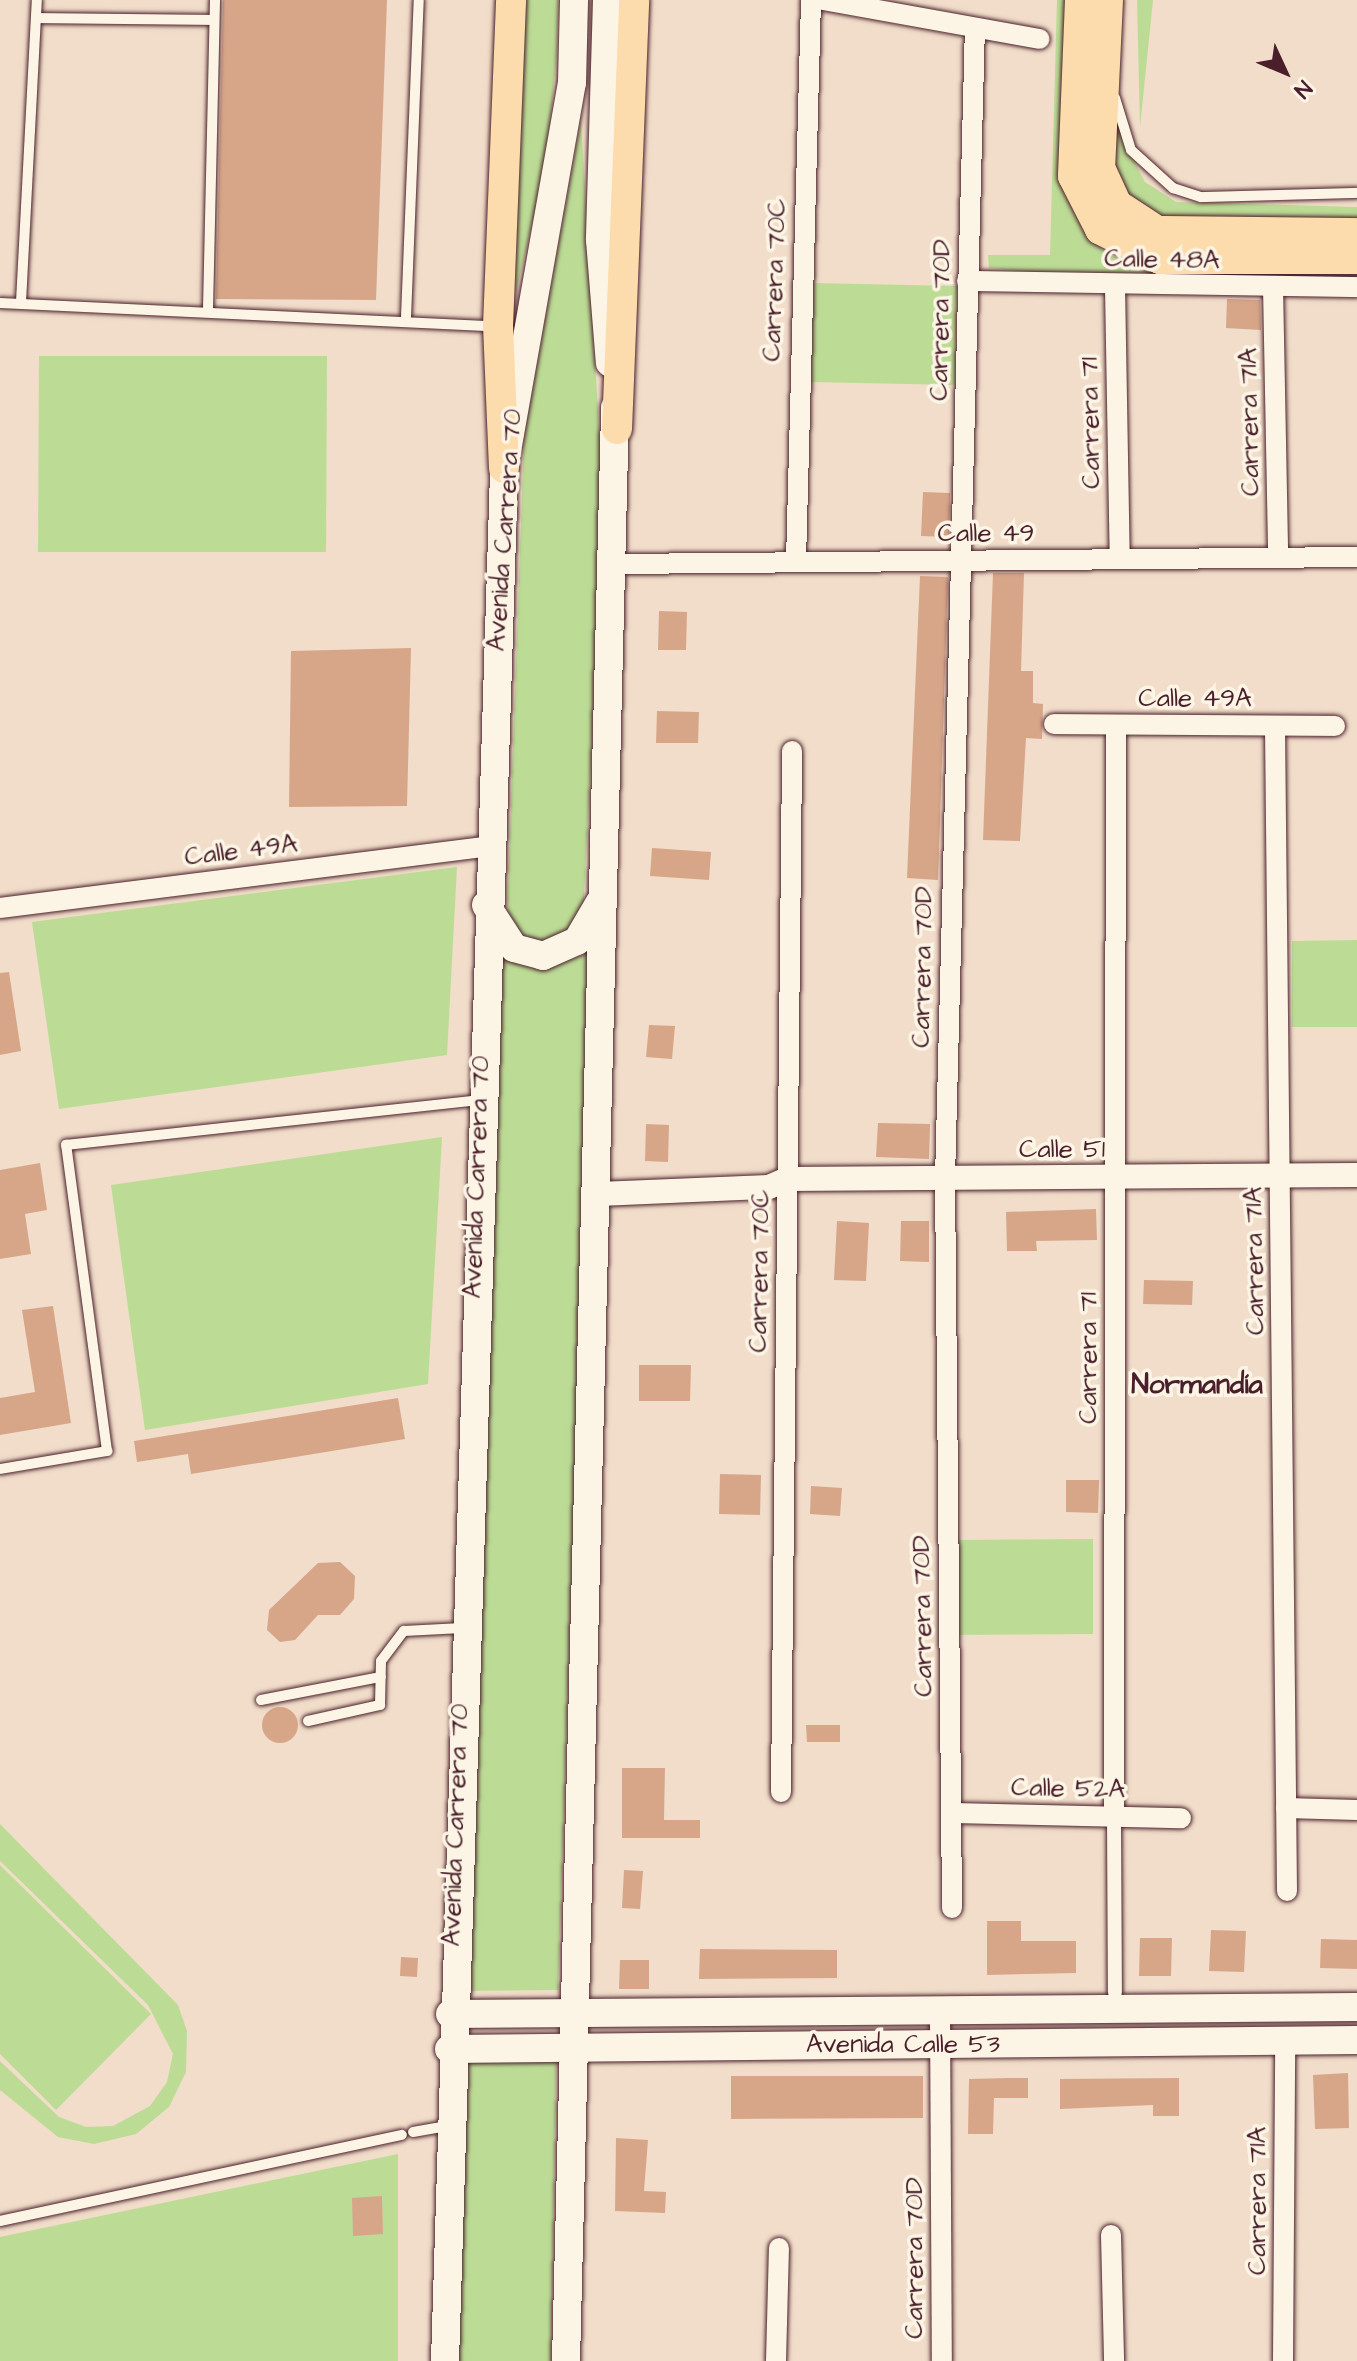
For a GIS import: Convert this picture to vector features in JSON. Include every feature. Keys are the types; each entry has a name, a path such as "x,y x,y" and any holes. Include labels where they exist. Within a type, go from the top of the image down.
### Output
{"highway":[{"path":"1081,0 1074,176 1101,229 1160,258 1357,258"},
{"path":"1106,14 1099,168 1106,191 1127,216 1157,232 1357,234"}],"main road":[{"path":"504,468 498,326 511,0"},
{"name":"Avenida Carrera 70","path":"445,2361 449,2049 462,1628 485,904 504,468 574,44 574,0"},
{"path":"607,0 600,240 617,429"},
{"path":"566,2361 571,2048 599,1194 617,429 634,0"},
{"path":"485,904 514,948 543,956 577,941 604,895"},
{"name":"Avenida Calle 53","path":"450,2014 1357,2007"},
{"name":"Avenida Calle 53","path":"449,2049 1357,2040"}],"street":[{"name":"Carrera 70C","path":"796,562 811,0"},
{"path":"823,0 1040,39"},
{"name":"Carrera 70D","path":"952,1908 945,1185 975,28"},
{"name":"Calle 48A","path":"967,281 1115,286 1357,287"},
{"name":"Carrera 71","path":"1115,286 1120,559"},
{"name":"Carrera 71A","path":"1273,286 1278,558"},
{"name":"Calle 49","path":"616,564 1357,557"},
{"name":"Calle 49A","path":"1054,724 1335,726"},
{"name":"Carrera 71","path":"1115,1992 1116,725"},
{"name":"Carrera 71A","path":"1275,726 1287,1891"},
{"name":"Carrera 70C","path":"781,1792 781,1186 792,751"},
{"name":"Calle 49A","path":"0,908 488,846"},
{"name":"Calle 51","path":"599,1194 781,1186 1280,1182 1357,1175"},
{"name":"Calle 51","path":"1280,1182 1357,1188"},
{"path":"1286,1808 1357,1810"},
{"name":"Calle 52A","path":"953,1813 1181,1818"},
{"name":"Carrera 70D","path":"940,2011 942,2361"},
{"name":"Carrera 71A","path":"1283,2361 1285,2041"},
{"path":"1111,2235 1114,2361"},
{"path":"776,2361 779,2248"}],"lane":[{"path":"21,302 37,0"},
{"path":"208,309 215,0"},
{"path":"406,317 419,0"},
{"path":"1106,14 1128,144 1173,188 1201,197 1357,193"},
{"path":"36,18 214,20"},
{"path":"0,303 406,317 498,326"},
{"path":"0,1469 107,1451 66,1145 479,1100"},
{"path":"308,1721 380,1705 382,1657 404,1631 462,1628"},
{"path":"261,1700 381,1677"},
{"path":"0,2221 448,2126"}],"green space":[{"path":"524,0 558,0 557,51 546,164 516,293 513,206"},
{"path":"1057,0 1072,0 1096,243 1108,255 1139,264 1357,266 1357,281 1120,280 989,268 988,255 1050,255"},
{"path":"1137,0 1153,0 1140,127"},
{"path":"1112,119 1145,182 1176,202 1357,207 1357,223 1161,221 1131,202 1116,172"},
{"path":"581,120 604,514 583,913 567,936 535,948 507,920 524,437"},
{"path":"812,283 957,286 955,385 810,382"},
{"path":"39,356 327,356 326,552 38,552"},
{"path":"457,867 447,1055 59,1109 32,922"},
{"path":"1357,940 1357,1027 1292,1027 1292,941"},
{"path":"496,946 542,969 589,953 558,1990 464,1991"},
{"path":"442,1137 428,1384 145,1430 111,1185"},
{"path":"1093,1539 1093,1634 951,1635 951,1540"},
{"path":"0,1824 178,2005 187,2031 186,2072 169,2107 136,2134 94,2144 58,2137 0,2090 0,2061 59,2117 86,2127 113,2126 150,2106 167,2082 173,2054 148,2005 0,1861"},
{"path":"0,1865 151,2014 56,2110 0,2054"},
{"path":"459,2061 556,2061 551,2361 457,2361"},
{"path":"398,2154 398,2361 0,2361 0,2237"}],"building":[{"path":"223,0 387,0 376,300 216,299"},
{"path":"1227,299 1260,300 1261,330 1226,328"},
{"path":"923,492 950,493 949,537 921,536"},
{"path":"993,573 1024,573 1021,671 1033,671 1033,703 1043,704 1042,739 1026,738 1020,841 983,840"},
{"path":"920,576 948,577 938,880 907,878"},
{"path":"659,611 687,612 686,650 658,650"},
{"path":"411,648 407,806 289,807 291,651"},
{"path":"657,711 699,712 698,743 656,743"},
{"path":"652,848 711,852 709,880 650,876"},
{"path":"9,972 21,1051 0,1055 0,973"},
{"path":"649,1025 675,1026 672,1059 646,1057"},
{"path":"878,1123 930,1124 929,1159 876,1157"},
{"path":"646,1124 669,1125 668,1162 645,1161"},
{"path":"40,1163 47,1210 25,1214 31,1254 0,1259 0,1170"},
{"path":"1096,1209 1097,1240 1036,1241 1037,1251 1007,1251 1006,1212"},
{"path":"837,1221 869,1223 866,1281 834,1280"},
{"path":"901,1221 929,1221 929,1262 900,1261"},
{"path":"1144,1280 1193,1281 1192,1305 1143,1304"},
{"path":"53,1306 71,1423 0,1435 0,1398 35,1392 22,1310"},
{"path":"639,1365 691,1365 690,1401 639,1401"},
{"path":"398,1398 405,1439 191,1474 188,1454 137,1462 134,1441"},
{"path":"720,1474 761,1475 760,1515 719,1514"},
{"path":"1066,1480 1099,1480 1098,1513 1066,1512"},
{"path":"811,1486 842,1488 840,1516 810,1514"},
{"path":"340,1562 355,1576 354,1599 340,1615 318,1615 295,1640 280,1642 267,1630 269,1610 318,1563"},
{"path":"280,1707 293,1712 298,1725 293,1738 280,1743 267,1738 262,1725 267,1712"},
{"path":"806,1725 840,1725 840,1742 807,1742"},
{"path":"622,1768 665,1768 664,1820 700,1820 700,1838 622,1838"},
{"path":"624,1870 643,1871 640,1909 622,1908"},
{"path":"987,1921 1021,1921 1021,1941 1076,1941 1076,1973 987,1975"},
{"path":"1211,1930 1246,1931 1244,1972 1209,1971"},
{"path":"1140,1938 1172,1938 1171,1976 1139,1976"},
{"path":"1321,1939 1357,1940 1357,1969 1320,1968"},
{"path":"700,1949 837,1950 837,1978 699,1979"},
{"path":"401,1957 418,1958 417,1977 400,1976"},
{"path":"620,1960 649,1960 649,1989 619,1989"},
{"path":"1348,2073 1349,2128 1315,2129 1313,2075"},
{"path":"731,2076 923,2076 923,2118 731,2119"},
{"path":"1028,2078 1028,2098 994,2098 993,2134 968,2134 969,2079"},
{"path":"1179,2078 1179,2116 1153,2116 1153,2105 1060,2109 1060,2079"},
{"path":"616,2138 648,2140 644,2191 666,2192 665,2213 615,2211"},
{"path":"382,2196 383,2234 353,2236 352,2198"}],"district":[{"name":"Normandía","path":"1197,1385"}]}
